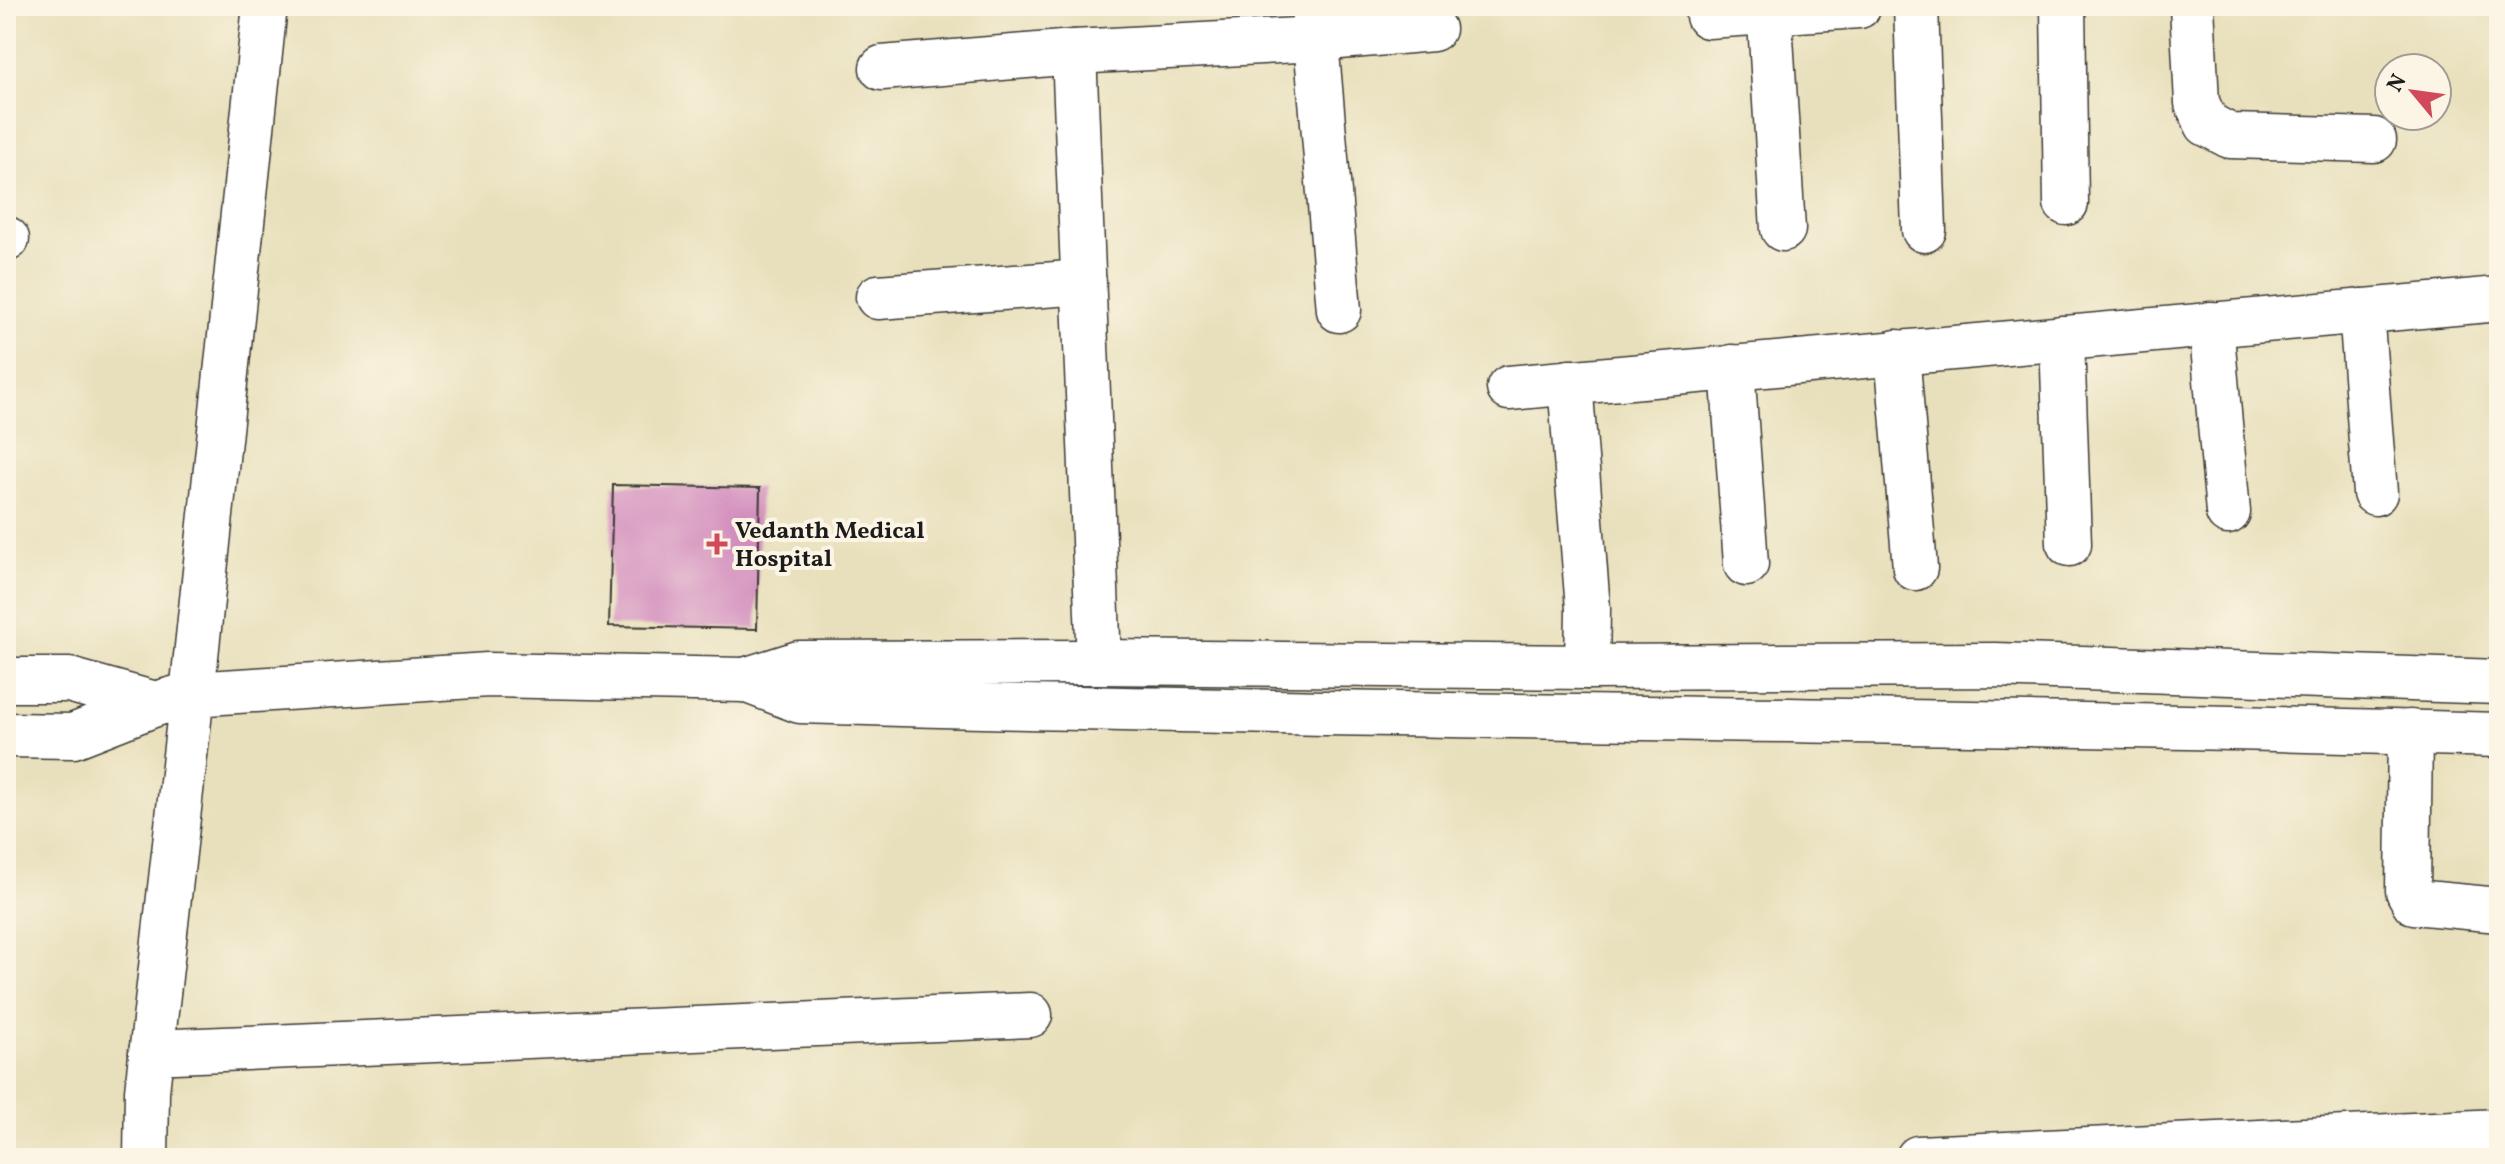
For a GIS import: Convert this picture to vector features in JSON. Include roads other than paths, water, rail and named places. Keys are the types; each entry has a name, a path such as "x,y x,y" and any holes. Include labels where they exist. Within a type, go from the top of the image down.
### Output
{"street":[{"path":"146,1158 147,1091 173,699 265,6"},
{"path":"1708,16 1770,9 1859,6"},
{"path":"1916,6 1924,230"},
{"path":"2063,6 2066,203"},
{"path":"2192,6 2197,103 2207,124 2230,136 2374,140"},
{"path":"1770,9 1783,229"},
{"path":"1315,22 1339,310"},
{"path":"882,68 1074,52 1315,22 1433,29"},
{"path":"1074,52 1099,662"},
{"path":"878,297 1084,282"},
{"path":"1509,388 2499,299"},
{"path":"2361,311 2375,493"},
{"path":"2211,324 2228,512"},
{"path":"2062,338 2069,544"},
{"path":"1897,352 1915,568"},
{"path":"1732,367 1746,564"},
{"path":"1570,382 1588,609 1587,667"},
{"path":"6,680 69,680 173,699 488,675 745,680 799,663 1099,662 1587,667 1995,665 2499,682"},
{"path":"745,680 800,701 2183,726 2499,735"},
{"path":"6,735 73,736 173,699"},
{"path":"2410,732 2408,891 2414,902 2499,910"},
{"path":"151,1052 1030,1015"},
{"path":"1918,1158 2499,1131"}],"place":[{"name":"Vedanth Medical Hospital","path":"717,544"}]}
